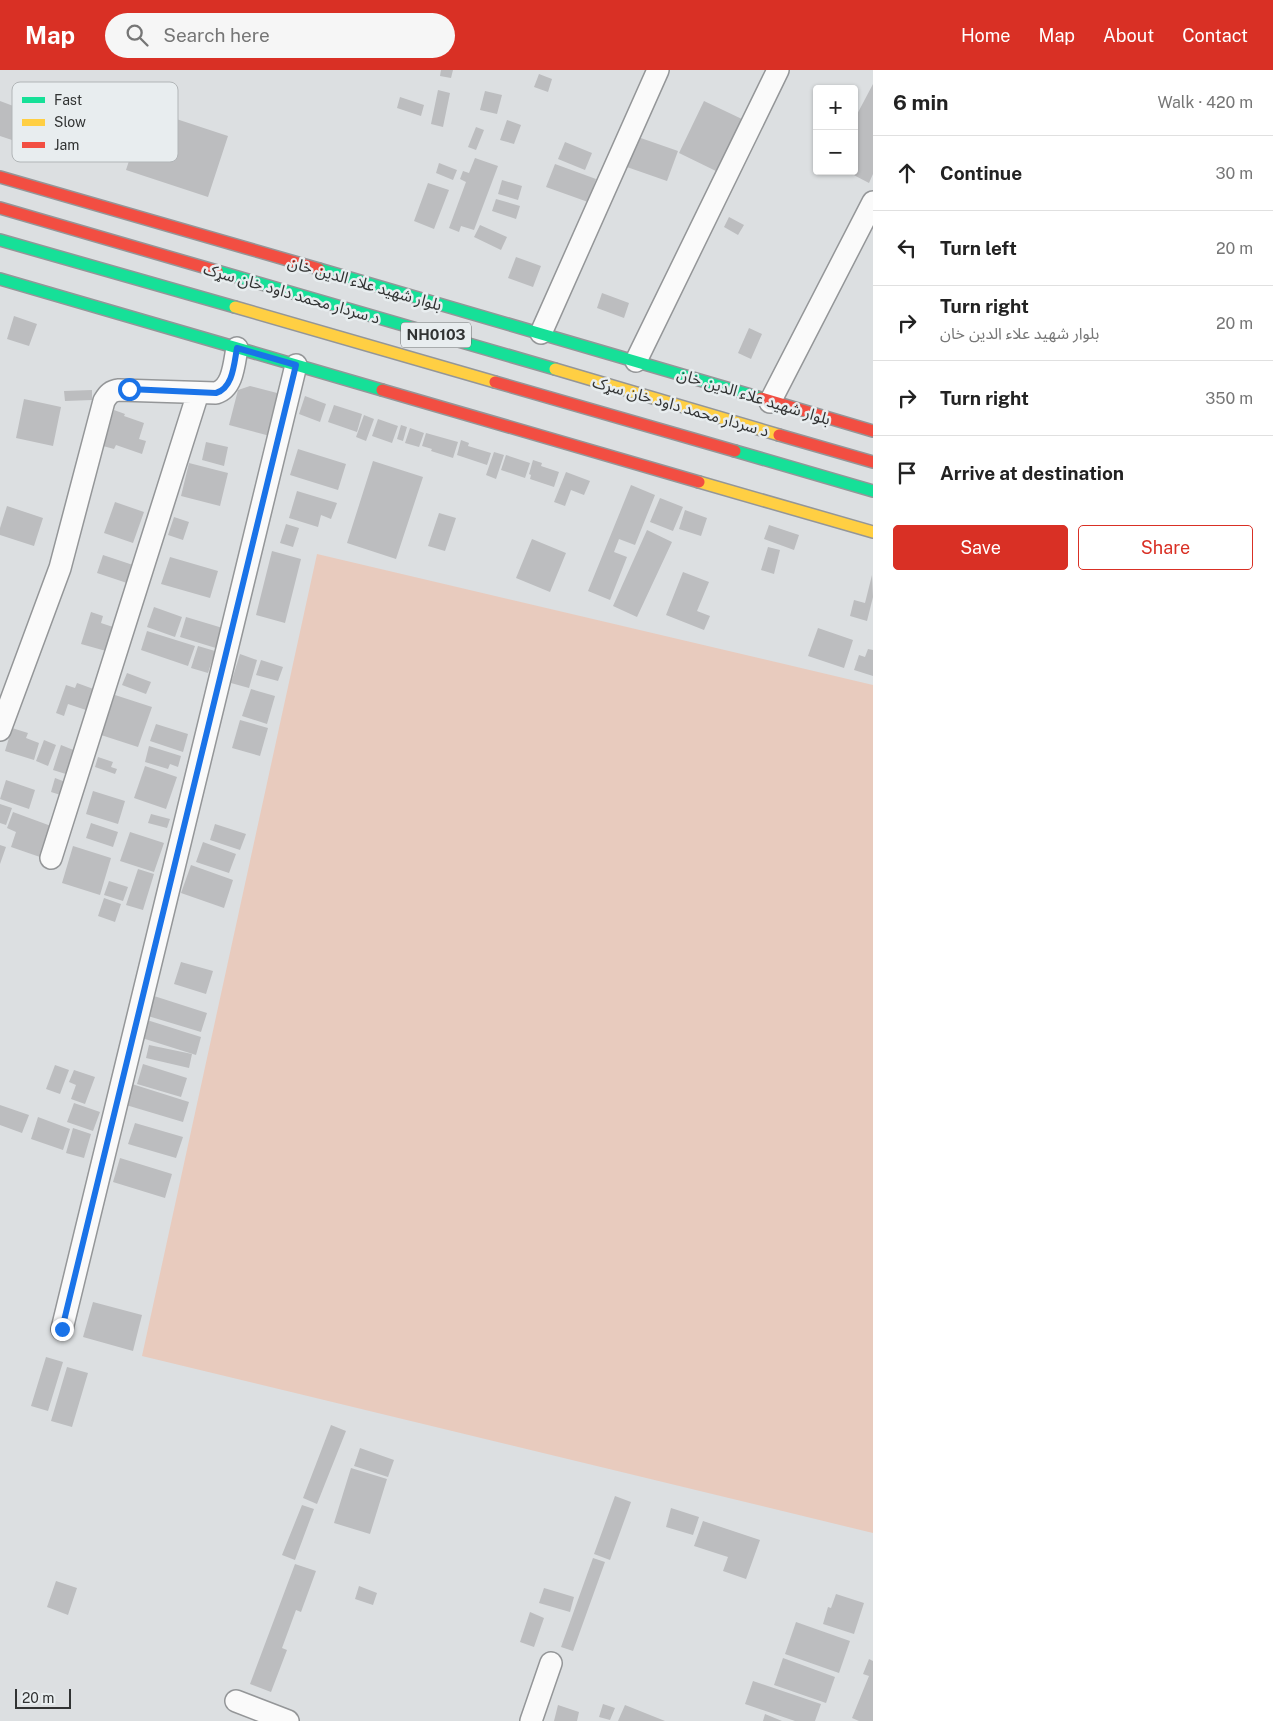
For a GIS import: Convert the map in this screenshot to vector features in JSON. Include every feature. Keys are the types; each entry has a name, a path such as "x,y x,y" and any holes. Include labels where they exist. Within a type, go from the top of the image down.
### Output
{"main road":[{"name":"بلوار شهید علاء الدین خان","path":"0,178 541,333 770,402 871,426"},
{"name":"د سردار محمد داود خان سړک","path":"0,208 306,313 873,491"},
{"name":"د سردار محمد داود خان سړک","path":"0,240 306,313 873,462"},
{"path":"0,279 873,532"}],"street":[{"path":"541,333 658,70"},
{"path":"636,361 778,70"},
{"path":"770,402 873,202"},
{"path":"0,730 60,568 104,401 108,394 119,390 222,392 228,385 237,348"},
{"path":"62,1329 296,365"},
{"path":"51,858 198,392"},
{"path":"531,1721 551,1663"},
{"path":"236,1701 288,1721"}],"shaded area":[{"path":"317,554 873,685 873,1533 142,1356"}],"building":[{"path":"441,70 453,70 451,78 440,76"},
{"path":"539,74 552,79 548,92 534,87"},
{"path":"873,84 873,174 869,183 854,175 858,175 858,112"},
{"path":"438,90 450,93 443,127 431,124"},
{"path":"485,91 502,95 497,114 480,110"},
{"path":"400,97 424,105 421,116 397,108"},
{"path":"0,101 12,106 12,140 0,136"},
{"path":"704,101 744,120 718,172 679,153"},
{"path":"178,120 228,136 208,197 126,170 129,162 178,162"},
{"path":"507,120 521,125 514,144 500,140"},
{"path":"476,127 484,130 476,150 468,147"},
{"path":"635,136 678,151 667,181 624,166"},
{"path":"565,142 592,153 585,170 558,159"},
{"path":"475,158 498,166 474,230 461,226 459,232 449,228 466,182 460,179 463,171 469,173"},
{"path":"439,163 457,170 453,180 436,173"},
{"path":"555,164 596,179 588,202 546,187"},
{"path":"502,180 522,186 518,200 498,194"},
{"path":"428,183 449,190 434,229 414,221"},
{"path":"496,199 520,206 516,219 492,211"},
{"path":"729,217 744,225 738,235 724,227"},
{"path":"480,225 507,237 501,250 474,237"},
{"path":"516,257 541,266 533,287 508,278"},
{"path":"602,293 629,303 624,318 597,308"},
{"path":"14,316 37,324 29,346 7,339"},
{"path":"749,328 762,334 751,359 738,353"},
{"path":"250,386 281,394 270,436 229,425 238,390"},
{"path":"92,390 92,400 65,401 64,391"},
{"path":"305,396 326,404 320,422 299,414"},
{"path":"24,399 61,407 53,446 16,438"},
{"path":"334,405 362,414 357,432 328,422"},
{"path":"114,410 125,414 124,416 144,423 139,439 146,441 142,454 116,445 114,449 103,446"},
{"path":"364,415 374,419 366,441 356,437"},
{"path":"378,419 398,426 392,443 372,436"},
{"path":"401,425 407,427 403,441 397,439"},
{"path":"410,428 424,433 419,447 405,443"},
{"path":"426,433 458,442 453,458 422,446"},
{"path":"461,440 469,443 468,446 491,453 487,465 457,455"},
{"path":"206,442 228,447 224,466 202,460"},
{"path":"298,449 346,464 338,490 290,475"},
{"path":"494,452 504,455 496,479 486,475"},
{"path":"506,455 530,463 525,478 501,470"},
{"path":"533,460 542,463 541,466 559,472 554,487 530,479 531,475 529,474"},
{"path":"373,461 423,477 396,559 347,543"},
{"path":"189,463 228,473 220,506 181,496"},
{"path":"566,472 590,481 584,495 571,490 565,506 554,502"},
{"path":"631,485 655,495 635,545 619,539 614,552 627,557 610,600 588,591"},
{"path":"297,491 337,503 331,519 321,515 318,527 289,518"},
{"path":"660,498 683,507 673,531 650,522"},
{"path":"115,502 144,512 133,543 104,533"},
{"path":"7,506 43,518 34,546 0,535 0,528"},
{"path":"685,510 707,518 701,536 679,529"},
{"path":"439,513 456,518 445,551 428,546"},
{"path":"174,517 189,522 183,540 168,535"},
{"path":"286,524 299,528 293,547 280,543"},
{"path":"769,525 799,535 794,550 764,539"},
{"path":"647,530 672,542 637,617 613,606"},
{"path":"532,539 566,553 550,592 516,578"},
{"path":"768,547 780,550 774,574 761,570"},
{"path":"272,551 301,559 285,623 256,615"},
{"path":"103,555 136,566 130,584 97,573"},
{"path":"170,557 218,571 210,598 161,584"},
{"path":"683,572 709,582 697,611 710,616 704,630 666,615"},
{"path":"872,575 873,597 867,621 850,616 854,600 865,603"},
{"path":"154,607 182,617 175,637 147,627"},
{"path":"91,612 103,616 101,623 113,627 106,651 81,644"},
{"path":"186,617 226,629 219,649 180,637"},
{"path":"818,628 853,640 844,668 808,656"},
{"path":"147,631 195,646 188,666 141,650"},
{"path":"198,646 215,651 208,673 191,668"},
{"path":"868,649 873,650 873,676 854,670 859,655 865,657"},
{"path":"240,654 257,660 249,688 231,683"},
{"path":"261,660 283,667 278,681 256,675"},
{"path":"127,673 151,682 146,694 122,685"},
{"path":"77,683 99,691 92,712 68,704 64,716 56,713 66,685 75,688"},
{"path":"251,689 275,696 267,724 242,716"},
{"path":"115,695 152,707 138,747 101,735"},
{"path":"240,720 268,728 260,756 232,748"},
{"path":"156,724 188,734 183,752 150,741"},
{"path":"12,728 28,733 26,738 39,743 34,760 5,751"},
{"path":"44,740 56,745 48,766 36,761"},
{"path":"61,745 76,751 69,775 53,770"},
{"path":"149,746 181,756 178,767 170,764 168,769 145,762"},
{"path":"98,757 113,762 111,767 117,769 115,774 95,767"},
{"path":"145,766 177,777 166,809 134,798"},
{"path":"55,778 68,783 64,796 51,792"},
{"path":"6,780 35,790 29,809 0,799"},
{"path":"93,791 125,801 118,824 86,814"},
{"path":"0,804 12,808 6,825 0,823"},
{"path":"13,812 51,826 40,857 11,847 16,832 7,828"},
{"path":"151,814 170,819 167,828 148,823"},
{"path":"91,823 118,832 113,847 86,838"},
{"path":"215,824 246,834 240,850 210,840"},
{"path":"130,832 164,843 154,872 120,861"},
{"path":"203,842 236,854 229,873 196,862"},
{"path":"0,845 6,847 0,864"},
{"path":"73,846 111,858 100,895 62,883"},
{"path":"191,865 233,880 224,908 181,893"},
{"path":"138,869 154,874 143,910 126,905"},
{"path":"109,881 128,887 123,901 104,895"},
{"path":"104,898 121,904 115,922 98,916"},
{"path":"181,962 213,971 206,994 174,984"},
{"path":"154,996 207,1013 201,1032 148,1016"},
{"path":"147,1020 201,1037 196,1055 142,1038"},
{"path":"149,1045 192,1054 189,1068 146,1058"},
{"path":"143,1064 187,1078 181,1097 137,1084"},
{"path":"55,1065 69,1070 60,1094 46,1089"},
{"path":"74,1070 95,1077 85,1104 71,1099 76,1085 69,1082"},
{"path":"132,1084 189,1102 183,1122 126,1105"},
{"path":"74,1103 100,1112 93,1131 67,1122"},
{"path":"0,1105 29,1115 22,1133 0,1125"},
{"path":"38,1117 70,1129 63,1150 31,1139"},
{"path":"135,1123 183,1137 176,1158 128,1144"},
{"path":"73,1128 91,1134 84,1158 66,1153"},
{"path":"120,1158 172,1174 165,1198 113,1182"},
{"path":"93,1302 142,1315 133,1351 83,1337"},
{"path":"46,1357 63,1362 48,1411 31,1406"},
{"path":"67,1367 88,1373 72,1427 51,1421"},
{"path":"331,1425 346,1431 317,1504 303,1498"},
{"path":"360,1448 394,1460 388,1477 354,1466"},
{"path":"351,1468 387,1479 370,1534 334,1523"},
{"path":"615,1496 631,1502 610,1560 594,1554"},
{"path":"302,1505 314,1509 295,1560 282,1555"},
{"path":"671,1508 699,1517 693,1535 666,1527"},
{"path":"703,1521 760,1540 746,1579 723,1571 728,1557 694,1546"},
{"path":"593,1558 605,1562 573,1651 561,1647"},
{"path":"295,1564 316,1571 301,1612 296,1610 282,1648 287,1650 271,1692 250,1684"},
{"path":"56,1581 77,1588 68,1615 47,1607"},
{"path":"359,1586 377,1593 373,1605 355,1599"},
{"path":"544,1588 574,1597 570,1612 539,1603"},
{"path":"836,1594 864,1603 854,1634 823,1624 828,1607 831,1608"},
{"path":"530,1612 544,1618 534,1647 520,1642"},
{"path":"796,1622 850,1641 839,1673 785,1654"},
{"path":"783,1658 835,1677 826,1703 774,1685"},
{"path":"869,1659 873,1661 873,1721 859,1721 852,1718 869,1676 863,1674"},
{"path":"753,1681 821,1704 815,1721 795,1721 745,1704"},
{"path":"603,1704 615,1708 610,1720 599,1717"},
{"path":"558,1705 579,1712 577,1721 554,1721"},
{"path":"625,1705 665,1721 618,1721"},
{"path":"765,1714 782,1721 763,1721"}],"traffic: fast":[{"path":"0,240 235,307"},
{"path":"319,269 761,398"},
{"path":"217,271 555,369"},
{"path":"0,279 382,390"},
{"path":"735,451 873,491"}],"traffic: slow":[{"path":"235,307 495,382"},
{"path":"555,369 779,435"},
{"path":"699,482 873,532"}],"traffic: jam":[{"path":"0,177 319,269"},
{"path":"0,208 217,271"},
{"path":"495,382 735,451"},
{"path":"382,390 699,482"},
{"path":"761,398 873,431"},
{"path":"779,435 873,462"}],"route":[{"path":"62,1329 296,365 237,348 228,385 222,392 129,389"}]}
